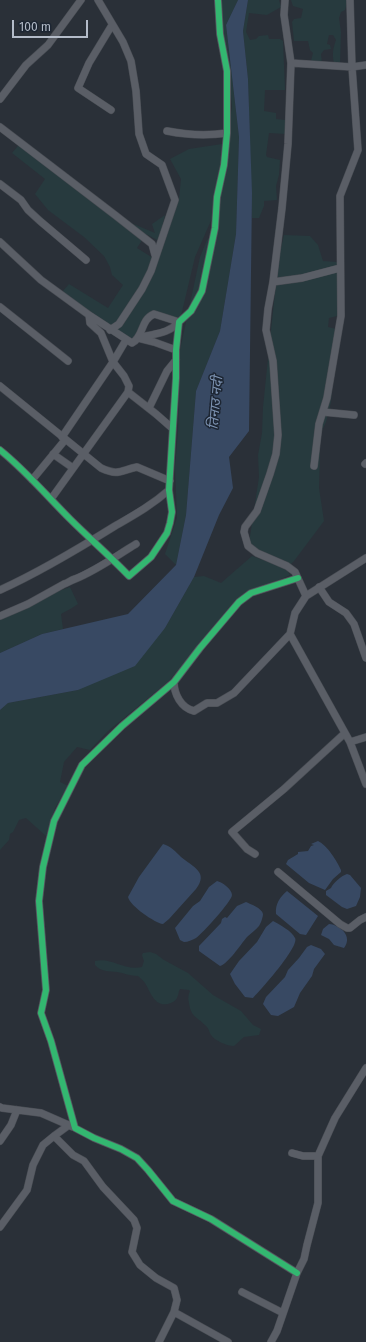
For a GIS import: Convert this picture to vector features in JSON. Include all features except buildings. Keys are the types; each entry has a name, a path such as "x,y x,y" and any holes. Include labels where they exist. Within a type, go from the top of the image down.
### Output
{"street":[{"path":"0,99 26,65 48,45 81,0"},
{"path":"98,0 123,42 131,61 136,91 139,134 146,154 162,165 175,200 155,255 151,271 142,289 119,324 110,330"},
{"path":"0,242 41,280 110,330 132,343 138,338 150,334 163,333 173,329 191,311 202,292 215,228 227,133 227,71 220,34 218,0"},
{"path":"285,0 284,15 291,63 288,144 273,282 266,330 273,361 277,401 278,435 276,454 270,474 257,511 245,527 244,532 248,546 257,553 288,566 295,572 306,596"},
{"path":"314,466 319,424 327,398 341,316 340,196 358,150 352,67 350,0"},
{"path":"111,110 78,88 89,63 112,25"},
{"path":"291,63 352,67 366,65"},
{"path":"0,127 152,244 155,255"},
{"path":"167,131 185,135 215,135 227,133"},
{"path":"0,184 21,200 28,210 86,260"},
{"path":"273,282 302,278 340,268"},
{"path":"0,307 68,361"},
{"path":"138,338 146,320 154,314 179,322"},
{"path":"51,499 128,392 128,386 124,376 113,362 101,333 90,323 89,315"},
{"path":"0,450 129,576 152,557 167,533 170,523 172,512 169,490 176,378 176,350 179,322"},
{"path":"138,338 176,350"},
{"path":"32,480 53,454 126,340"},
{"path":"149,408 167,370 176,360"},
{"path":"0,386 101,468 113,473 137,467 170,481"},
{"path":"128,392 172,428"},
{"path":"323,412 354,416"},
{"path":"53,454 73,468"},
{"path":"0,590 21,581 92,541 140,512 169,490"},
{"path":"0,616 28,604 113,559 136,544"},
{"path":"174,682 174,690 179,700 189,710 194,711 207,703 217,703 234,693 290,634 295,613 306,596 366,558"},
{"path":"72,1127 51,1041 40,1013 46,990 39,901 54,821 82,765 122,726 174,682 200,648 239,602 251,593 298,578"},
{"path":"319,587 329,602 346,614 354,624 366,658"},
{"path":"290,634 350,742 366,784"},
{"path":"255,854 247,849 232,832 284,789 345,733"},
{"path":"350,742 366,736"},
{"path":"278,872 340,924 350,928 366,917"},
{"path":"271,1342 277,1331 297,1273 304,1259 318,1203 318,1156 335,1118 366,1068"},
{"path":"0,1107 41,1113 121,1149 137,1158 173,1201 211,1219 297,1273"},
{"path":"0,1141 11,1125 18,1110"},
{"path":"0,1227 27,1190 33,1165 43,1145 54,1136 72,1127"},
{"path":"54,1136 73,1155 84,1161 103,1187 134,1220 137,1228 132,1252 140,1265 156,1278 174,1288 177,1300 174,1312 159,1342"},
{"path":"292,1153 303,1156 318,1156"},
{"path":"242,1292 283,1313"},
{"path":"174,1312 228,1342"}],"green space":[{"path":"221,0 238,0 226,25 239,137 236,234 220,331 196,391 186,515 176,565 165,554 177,518 175,467 178,432 180,350 200,257 207,240 213,236 232,107 222,33 223,24"},
{"path":"248,0 279,0 281,7 267,15 249,13 246,32 250,40 256,39 259,36 268,35 269,39 280,39 283,41 285,90 265,90 264,111 276,113 276,119 285,120 285,134 269,133 266,155 267,157 280,160 279,175 276,186 277,200 264,201 264,206 259,218 252,218 248,79 243,31"},
{"path":"291,0 346,0 347,3 345,10 341,12 339,18 341,32 340,64 334,63 333,51 336,40 333,35 329,35 327,44 330,45 331,49 324,50 321,54 322,63 313,63 311,61 313,53 310,50 308,41 294,41 292,22 294,19 301,18 303,9 293,6"},
{"path":"23,140 131,223 155,233 152,224 165,215 159,241 146,234 137,248 153,258 148,273 117,324 111,328 62,292 69,284 108,308 123,285 112,275 110,267 104,256 84,237 48,210 35,194 45,179 12,153"},
{"path":"222,144 222,155 213,204 213,216 195,257 180,320 155,312 133,341 116,330 146,286 179,199 181,179 170,159 189,149"},
{"path":"284,235 310,236 318,245 323,261 337,262 337,316 329,318 328,327 340,330 333,373 331,402 326,422 320,435 319,488 324,521 291,564 268,556 249,543 259,477 258,455 262,433 263,407 279,256"},
{"path":"252,556 286,568 290,575 265,586 228,612 168,682 108,731 90,750 77,747 64,762 60,782 68,786 55,808 46,836 26,818 19,820 13,832 10,834 9,840 0,850 0,710 8,703 78,690 165,628 194,577 204,576 221,583"},
{"path":"70,587 78,604 61,614 63,629 42,634 0,653 0,618 53,593"},
{"path":"150,952 188,973 213,995 241,1011 253,1025 261,1029 259,1035 244,1037 234,1046 221,1043 211,1035 206,1026 194,1016 190,1008 189,990 180,989 175,1001 161,1004 154,999 145,983 138,976 105,971 95,965 95,961 101,960 129,967 142,967 144,961 142,955 143,953"}],"water":[{"name":"तिनाउ नदी","path":"238,0 248,0 243,31 248,79 252,193 249,431 229,457 233,488 219,515 194,577 165,628 135,666 78,690 8,703 0,710 0,653 42,634 128,614 176,565 186,515 196,391 220,331 236,234 239,137 226,25"},
{"path":"318,841 328,850 341,870 341,872 333,879 325,890 309,883 286,864 288,860 298,854 298,852 308,851 311,846 314,845 311,844"},
{"path":"163,844 171,848 198,870 201,878 196,889 163,924 154,921 143,914 133,905 128,897 139,877"},
{"path":"347,874 350,875 361,888 360,897 356,906 347,909 326,895 326,891 331,888 340,878"},
{"path":"217,881 229,888 232,893 231,898 216,917 196,938 186,942 180,940 175,928 193,906 200,901 209,887"},
{"path":"287,891 318,916 306,935 300,934 276,914 278,901"},
{"path":"246,902 256,906 262,912 263,915 260,925 247,937 230,958 220,966 199,951 199,946 221,923 222,919 225,917 227,918 237,906"},
{"path":"273,921 286,928 293,935 295,938 295,943 286,959 257,994 253,998 245,997 235,984 230,974 239,961 257,942 266,927"},
{"path":"329,924 338,927 344,932 347,940 344,948 334,945 329,939 321,935 323,929"},
{"path":"311,945 321,949 325,954 314,969 312,976 300,993 294,1007 278,1016 271,1015 263,1004 266,997 285,977 288,970 307,947"}],"cycle path":[{"path":"0,450 129,576 151,557 167,533 172,512 169,490 176,378 176,350 179,322 191,311 202,291 215,228 217,197 224,165 227,133 227,71 220,34 218,0"},
{"path":"297,1273 211,1219 173,1201 137,1158 75,1128 51,1041 41,1013 46,990 39,901 43,867 54,821 82,765 122,726 174,682 200,648 239,602 251,593 298,578"}]}
